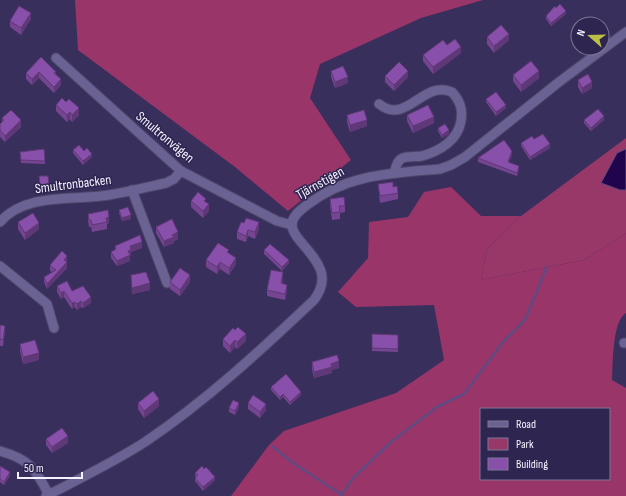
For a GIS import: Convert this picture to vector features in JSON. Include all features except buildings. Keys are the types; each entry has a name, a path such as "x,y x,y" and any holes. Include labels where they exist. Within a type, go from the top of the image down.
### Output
{"street":[{"name":"Tjärnstigen","path":"292,225 294,218 300,210 334,188 355,179 444,168 465,157 563,79 626,32"},
{"name":"Smultronvägen","path":"56,58 181,171 277,221 292,225"},
{"path":"379,104 387,110 398,110 430,92 439,89 452,92 458,99 461,106 461,123 455,137 447,145 421,156 402,158 399,161 394,173"},
{"name":"Smultronbacken","path":"0,222 9,213 29,203 109,195 166,183 174,179 181,171"},
{"name":"Smultronbacken","path":"132,190 167,283"},
{"path":"0,451 15,455 27,462 36,470 47,495 124,454 156,434 228,379 314,300 320,290 322,283 321,269 295,235 292,225"},
{"path":"0,266 47,304 54,328"}],"green space":[{"path":"626,138 626,149 617,153 620,190 626,190 626,233 584,260 481,280 487,249 521,216"}],"shaded area":[{"path":"75,0 483,0 421,18 320,64 310,98 351,160 288,211 235,167 78,50"},
{"path":"626,149 626,190 620,190 601,183 617,153"},
{"path":"451,187 481,216 521,216 487,249 481,280 584,260 626,233 626,313 621,318 616,334 613,354 612,380 626,388 626,496 231,496 269,445 284,431 396,393 444,360 434,305 356,307 338,292 368,258 369,222 408,217 424,192"}],"waterway":[{"path":"341,496 353,478 391,442 437,407 464,394 503,342 525,320 547,267"},
{"path":"272,446 293,463 342,495"}]}
